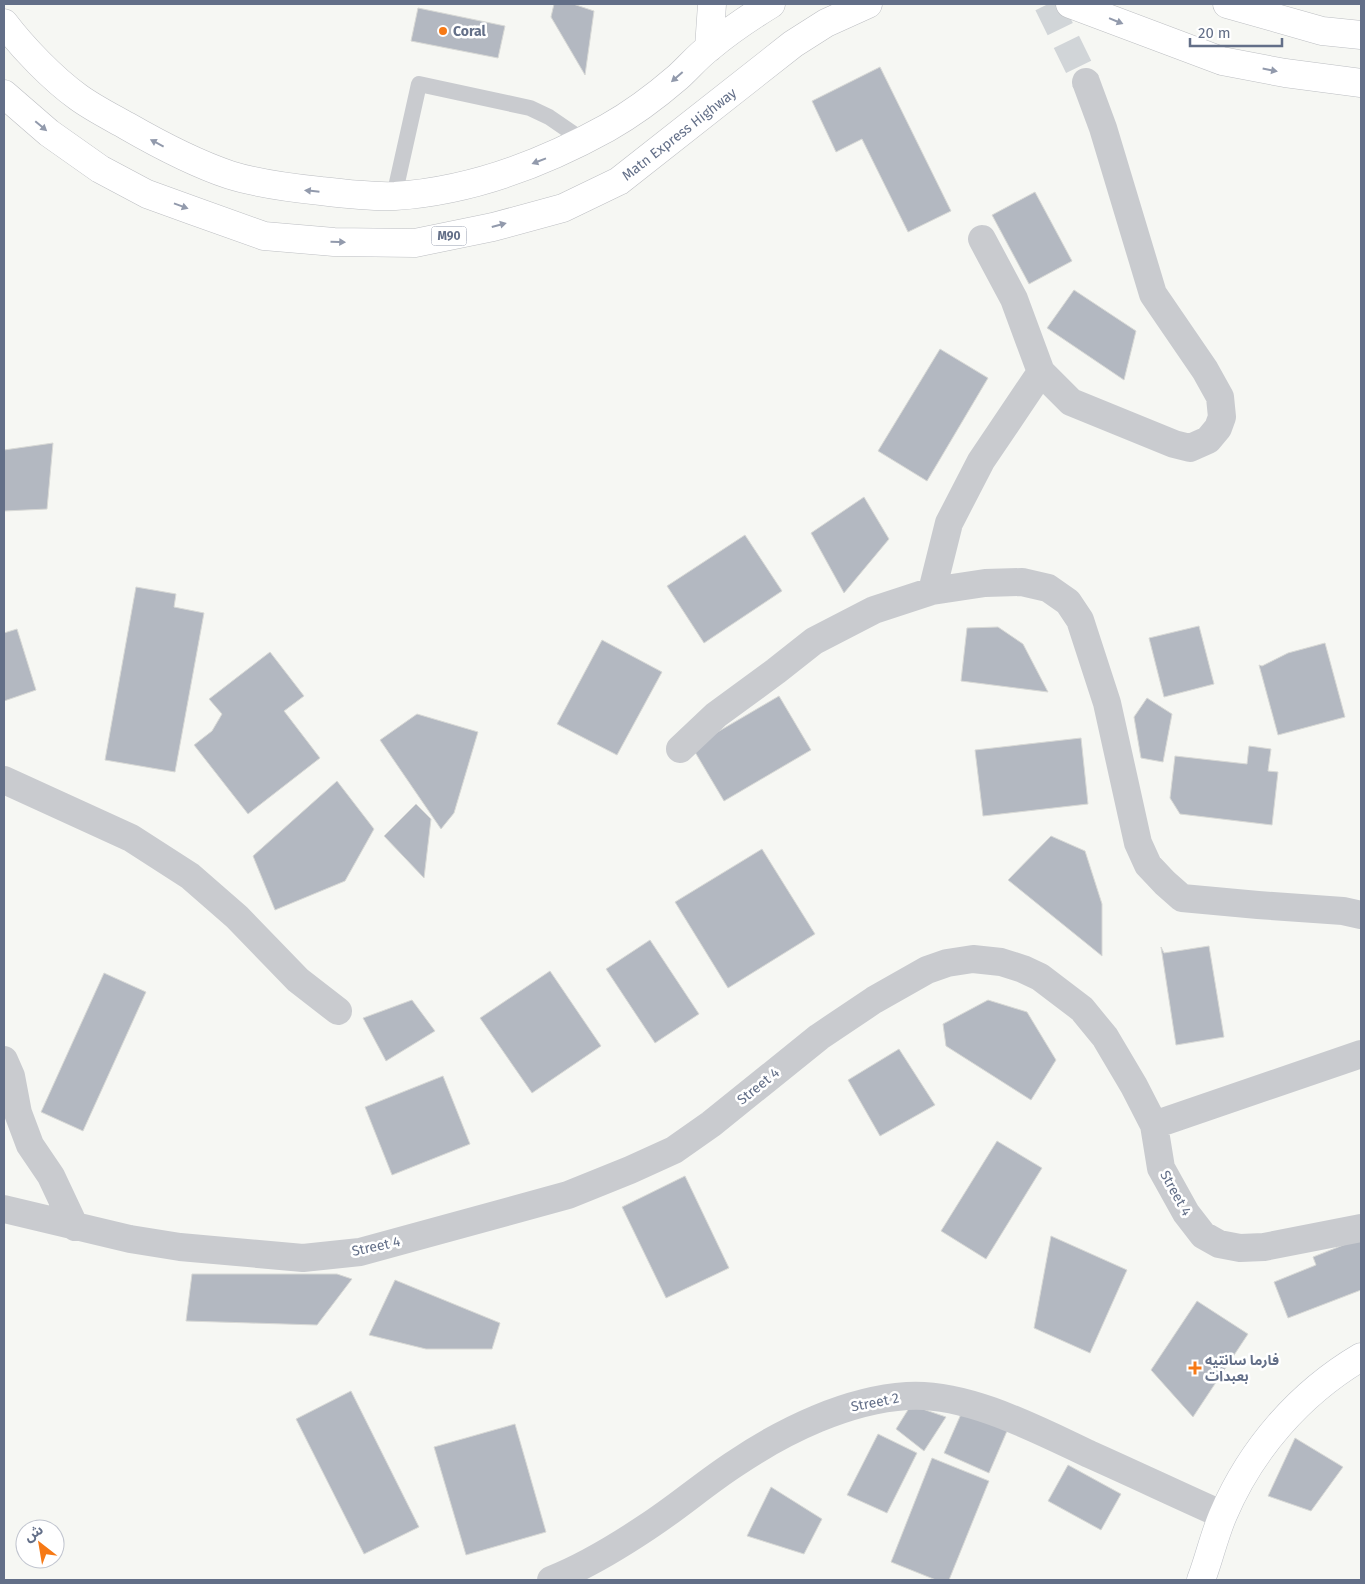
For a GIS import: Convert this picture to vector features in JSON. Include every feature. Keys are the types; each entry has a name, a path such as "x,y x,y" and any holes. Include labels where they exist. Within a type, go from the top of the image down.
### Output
{"main road":[{"path":"708,48 712,4"},
{"path":"4,23 19,43 78,97 156,143 189,159 231,175 273,185 359,196 394,196 436,191 504,174 542,161 584,140 609,127 631,112 678,77 708,48 770,4"},
{"name":"Matn Express Highway","path":"4,94 49,133 100,169 147,194 264,236 334,242 415,243 493,227 563,208 619,180 793,44 826,23 868,4"},
{"path":"1070,4 1222,60 1285,73 1361,83"},
{"path":"1227,4 1322,31 1361,35"},
{"path":"1201,1580 1223,1515 1248,1466 1282,1420 1318,1388 1361,1357"}],"street":[{"path":"982,239 1014,299 1041,372 1071,402 1174,444 1190,448 1208,440 1218,428 1222,418 1220,397 1205,370 1153,294 1103,128 1086,82"},
{"path":"932,591 949,523 981,461 1041,372"},
{"path":"680,749 716,715 776,671 814,640 874,610 932,591 985,583 1022,582 1048,588 1068,602 1080,620 1108,704 1138,843 1148,865 1165,883 1182,898 1343,911 1361,915"},
{"path":"4,780 131,838 190,876 237,917 298,980 338,1011"},
{"name":"Street 4","path":"4,1209 130,1239 180,1247 303,1258 360,1252 568,1195 674,1150 711,1124 819,1037 874,1000 927,970 947,963 973,959 1001,962 1023,969 1060,990 1082,1009 1105,1037 1134,1086 1154,1126 1161,1168 1182,1205 1204,1235 1218,1244 1240,1248 1264,1246 1361,1228"},
{"path":"1154,1126 1361,1054"},
{"path":"4,1060 11,1076 18,1113 30,1144 51,1176 75,1227"},
{"name":"Street 2","path":"551,1580 602,1554 648,1527 737,1462 786,1434 837,1411 872,1400 909,1396 945,1398 981,1407 1066,1443 1223,1515"}],"lane":[{"path":"394,196 419,84 530,108 549,117 584,140"}],"building":[{"path":"554,4 573,4 594,11 585,75 551,17"},
{"path":"418,8 505,26 498,58 411,41"},
{"path":"880,67 951,211 908,232 862,139 836,152 812,101"},
{"path":"1035,192 1072,261 1029,284 992,215"},
{"path":"1074,290 1136,331 1124,380 1047,328"},
{"path":"940,349 988,378 927,481 878,451"},
{"path":"53,443 47,509 4,511 4,450"},
{"path":"864,497 889,539 844,593 811,533"},
{"path":"745,535 782,591 704,643 667,586"},
{"path":"136,587 176,594 174,607 204,613 175,772 105,760"},
{"path":"1199,626 1214,684 1164,697 1149,638"},
{"path":"998,627 1023,644 1048,692 961,681 967,628"},
{"path":"17,629 36,690 4,701 4,633"},
{"path":"602,640 662,672 617,755 557,724"},
{"path":"1325,643 1345,717 1278,735 1259,665 1262,666 1288,653"},
{"path":"270,652 304,696 284,711 320,758 248,814 194,745 212,731 222,714 209,699"},
{"path":"779,696 811,750 724,801 692,747"},
{"path":"1147,698 1172,714 1163,762 1141,758 1134,717"},
{"path":"417,714 478,732 454,813 441,829 380,740"},
{"path":"1081,738 1088,804 983,816 975,750"},
{"path":"1249,746 1271,749 1268,771 1278,772 1272,825 1180,814 1170,798 1175,756 1247,764"},
{"path":"337,781 374,829 345,881 275,910 253,856"},
{"path":"416,804 431,819 424,878 384,836"},
{"path":"1051,836 1085,851 1102,904 1102,956 1008,880"},
{"path":"762,849 815,934 728,988 675,902"},
{"path":"650,940 699,1014 655,1043 606,969"},
{"path":"1209,946 1224,1037 1176,1045 1161,947 1164,953"},
{"path":"550,971 601,1046 532,1093 480,1018"},
{"path":"104,973 146,992 83,1131 41,1112"},
{"path":"412,1000 435,1031 386,1061 363,1018"},
{"path":"988,1000 1027,1012 1056,1060 1031,1100 946,1046 943,1024"},
{"path":"899,1049 935,1105 880,1136 848,1080"},
{"path":"443,1076 470,1144 392,1175 365,1107"},
{"path":"997,1141 1042,1168 986,1259 941,1231"},
{"path":"685,1176 729,1268 666,1298 622,1207"},
{"path":"1051,1236 1127,1270 1090,1353 1034,1328"},
{"path":"1361,1238 1361,1290 1288,1318 1274,1282 1316,1265 1313,1257"},
{"path":"192,1274 337,1274 352,1279 317,1325 186,1321"},
{"path":"395,1280 500,1323 492,1349 426,1349 369,1335"},
{"path":"1197,1301 1248,1334 1193,1417 1151,1370"},
{"path":"351,1391 419,1527 364,1554 296,1419"},
{"path":"911,1405 946,1417 924,1451 896,1429"},
{"path":"965,1405 1010,1424 989,1473 944,1453"},
{"path":"515,1424 546,1532 466,1555 434,1447"},
{"path":"878,1434 917,1453 887,1513 847,1495"},
{"path":"1295,1438 1343,1467 1311,1511 1268,1496"},
{"path":"932,1458 989,1481 949,1580 936,1580 891,1562"},
{"path":"1068,1465 1121,1494 1101,1530 1048,1501"},
{"path":"771,1487 822,1519 804,1554 747,1536"}],"tunnel":[{"path":"1048,4 1086,82"}],"place":[{"name":"Coral","path":"443,31"},
{"name":"فارما سانتيه بعبدات","path":"1195,1368"}]}
